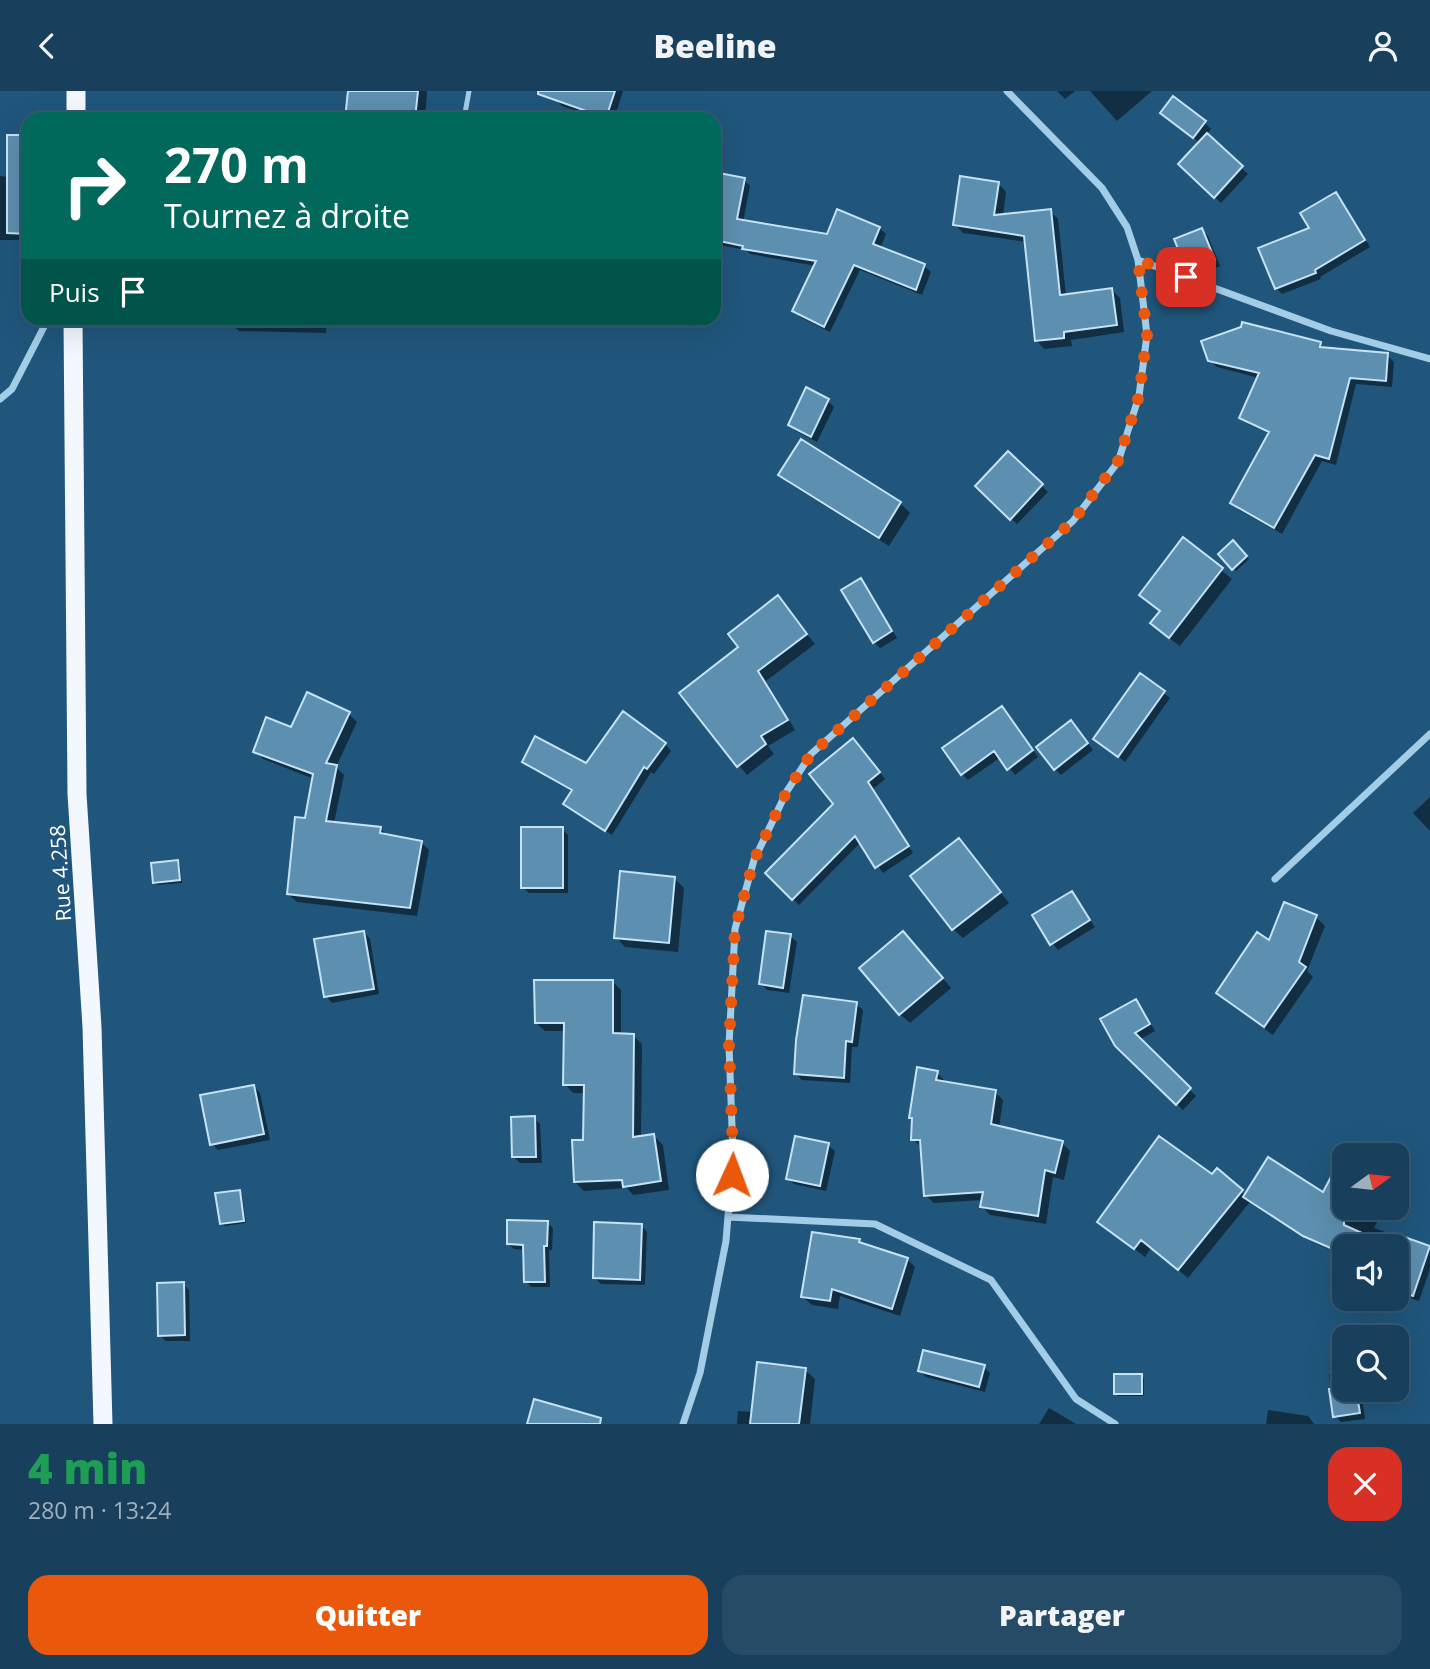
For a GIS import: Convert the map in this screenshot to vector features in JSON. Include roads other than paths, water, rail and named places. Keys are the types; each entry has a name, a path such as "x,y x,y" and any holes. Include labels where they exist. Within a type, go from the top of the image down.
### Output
{"highway":[{"path":"76,91 76,112"},
{"name":"Rue 4.258","path":"73,326 78,794 92,1027 103,1424"}],"street":[{"path":"683,1424 700,1373 726,1241 733,1154 729,1045 735,929 754,860 787,791 811,754 1073,521 1118,461 1139,396 1147,335 1138,260 1127,227 1102,188 1007,91"},
{"path":"1138,260 1331,331 1430,359"},
{"path":"0,399 12,389 44,326"},
{"path":"1275,879 1430,734"},
{"path":"728,1217 875,1224 991,1280 1076,1399 1115,1424"}],"lane":[{"path":"465,112 469,91"}]}
